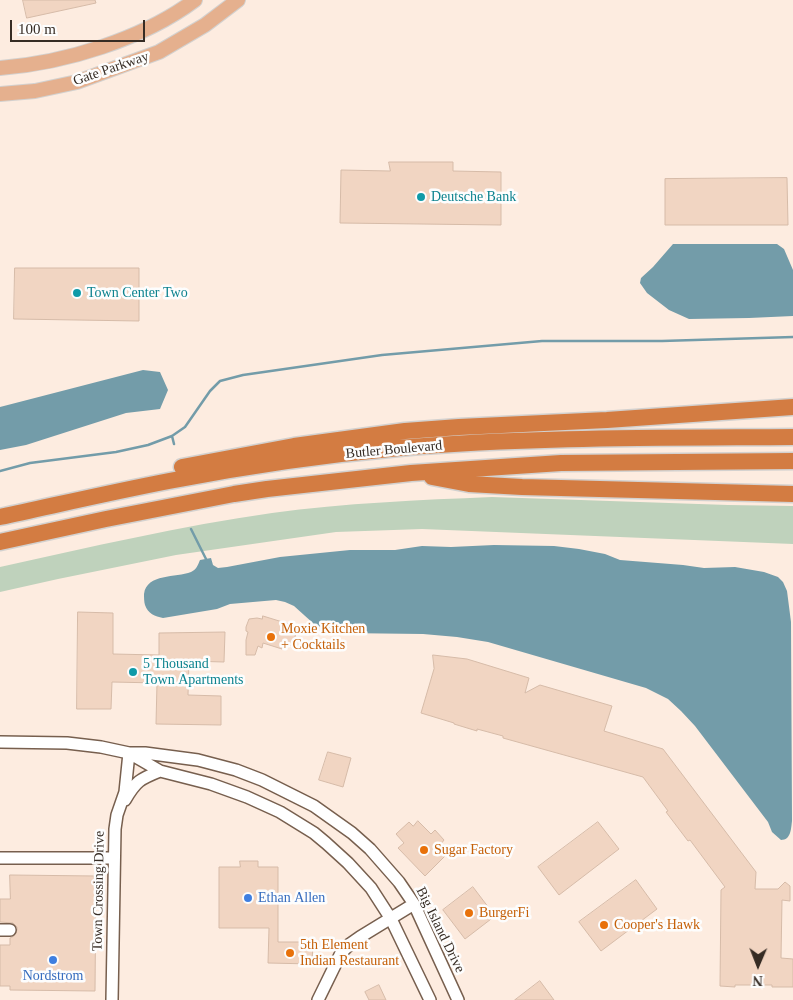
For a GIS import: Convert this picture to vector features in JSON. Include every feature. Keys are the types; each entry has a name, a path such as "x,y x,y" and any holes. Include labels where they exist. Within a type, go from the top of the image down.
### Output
{"highway":[{"path":"24,512 151,473 275,449 351,438 459,426 607,420 793,407"},
{"name":"Butler Boulevard","path":"0,518 200,475 282,462 398,448 546,440 793,437"},
{"name":"Butler Boulevard","path":"0,542 234,494 410,473 562,463 793,460"},
{"path":"410,473 468,484 597,490 793,494"}],"main road":[{"name":"Gate Parkway","path":"0,68 55,60 115,42 154,26 195,0"},
{"name":"Gate Parkway","path":"0,94 77,82 160,52 205,25 238,0"}],"street":[{"name":"Big Island Drive","path":"0,742 67,743 130,753 145,752 198,760 236,770 262,780 314,806 352,833 370,849 399,882 414,904 458,1000"},
{"name":"Big Island Drive","path":"130,753 160,771 211,784 247,796 298,822 326,843 371,888 391,919 430,1000"},
{"name":"Town Crossing Drive","path":"112,1000 114,829 125,792 130,753"},
{"path":"121,805 133,787 142,778 160,771"},
{"path":"0,858 114,858"},
{"path":"318,1000 341,953 350,944 414,904"}],"green space":[{"path":"492,497 793,506 793,544 422,529 336,532 176,555 0,592 0,567 170,531 272,513 354,504"}],"water":[{"path":"673,244 777,244 784,249 793,270 793,316 689,319 669,310 647,293 640,283 641,278"},
{"path":"143,370 160,372 168,390 160,409 126,413 26,445 0,450 0,407"},
{"path":"422,546 554,546 605,554 620,560 704,568 735,567 764,572 778,577 783,582 787,591 791,622 792,821 789,836 781,840 772,832 768,822 695,726 668,699 646,688 488,642 423,634 341,633 328,630 314,624 294,606 276,600 230,604 217,609 163,618 150,613 144,602 146,587 156,579 191,572 196,569 200,560 211,558 213,565 218,568 280,557 350,550 395,550"}],"building":[{"path":"23,0 95,0 96,3 27,18"},
{"name":"Deutsche Bank","path":"389,162 453,162 453,171 501,172 501,225 340,223 341,170 390,171"},
{"path":"787,178 788,225 665,225 665,179"},
{"name":"Town Center Two","path":"15,268 139,268 139,321 14,319"},
{"name":"5 Thousand Town Apartments","path":"78,612 113,613 113,654 159,655 159,633 225,632 224,662 189,661 188,695 221,696 221,725 156,724 157,683 112,682 111,709 77,709"},
{"name":"Moxie Kitchen + Cocktails","path":"263,616 289,624 287,631 296,634 292,646 283,643 282,649 263,643 262,648 258,646 255,655 246,655 248,632 246,627 249,619 262,619"},
{"path":"433,655 467,659 529,678 525,693 540,685 612,706 604,731 663,749 756,872 755,889 778,889 785,882 790,886 790,901 782,900 781,958 793,959 793,987 772,987 772,985 720,986 721,890 725,887 690,840 688,841 666,812 668,811 643,777 503,738 503,736 477,729 477,731 421,713 434,669"},
{"path":"328,752 351,758 343,787 319,780"},
{"name":"Sugar Factory","path":"418,821 431,834 435,830 444,840 441,844 449,852 425,876 398,848 404,843 396,834 409,822 413,826"},
{"path":"598,822 619,849 559,895 538,867"},
{"name":"Ethan Allen","path":"240,861 258,861 258,867 278,867 278,942 313,942 312,964 268,963 269,928 219,928 219,867 240,867"},
{"name":"Nordstrom","path":"10,875 96,876 95,991 10,990 10,986 0,986 0,945 10,945 10,938 14,936 17,930 13,923 0,922 0,899 10,899"},
{"path":"636,880 657,909 601,951 579,922"},
{"name":"BurgerFi","path":"473,887 495,916 465,939 443,910"},
{"path":"540,981 554,1000 515,1000"},
{"path":"379,985 386,1000 369,1000 365,992"}],"waterway":[{"path":"0,471 30,463 116,452 148,445 172,436 185,427 210,391 220,381 243,375 382,355 542,341 662,341 793,337"},
{"path":"172,436 174,444"},
{"path":"191,529 206,559"}],"place":[{"name":"Deutsche Bank","path":"421,197"},
{"name":"Town Center Two","path":"77,293"},
{"name":"Moxie Kitchen + Cocktails","path":"271,637"},
{"name":"5 Thousand Town Apartments","path":"133,672"},
{"name":"Sugar Factory","path":"424,850"},
{"name":"Ethan Allen","path":"248,898"},
{"name":"BurgerFi","path":"469,913"},
{"name":"Cooper's Hawk","path":"604,925"},
{"name":"5th Element Indian Restaurant","path":"290,953"},
{"name":"Nordstrom","path":"53,960"}]}
